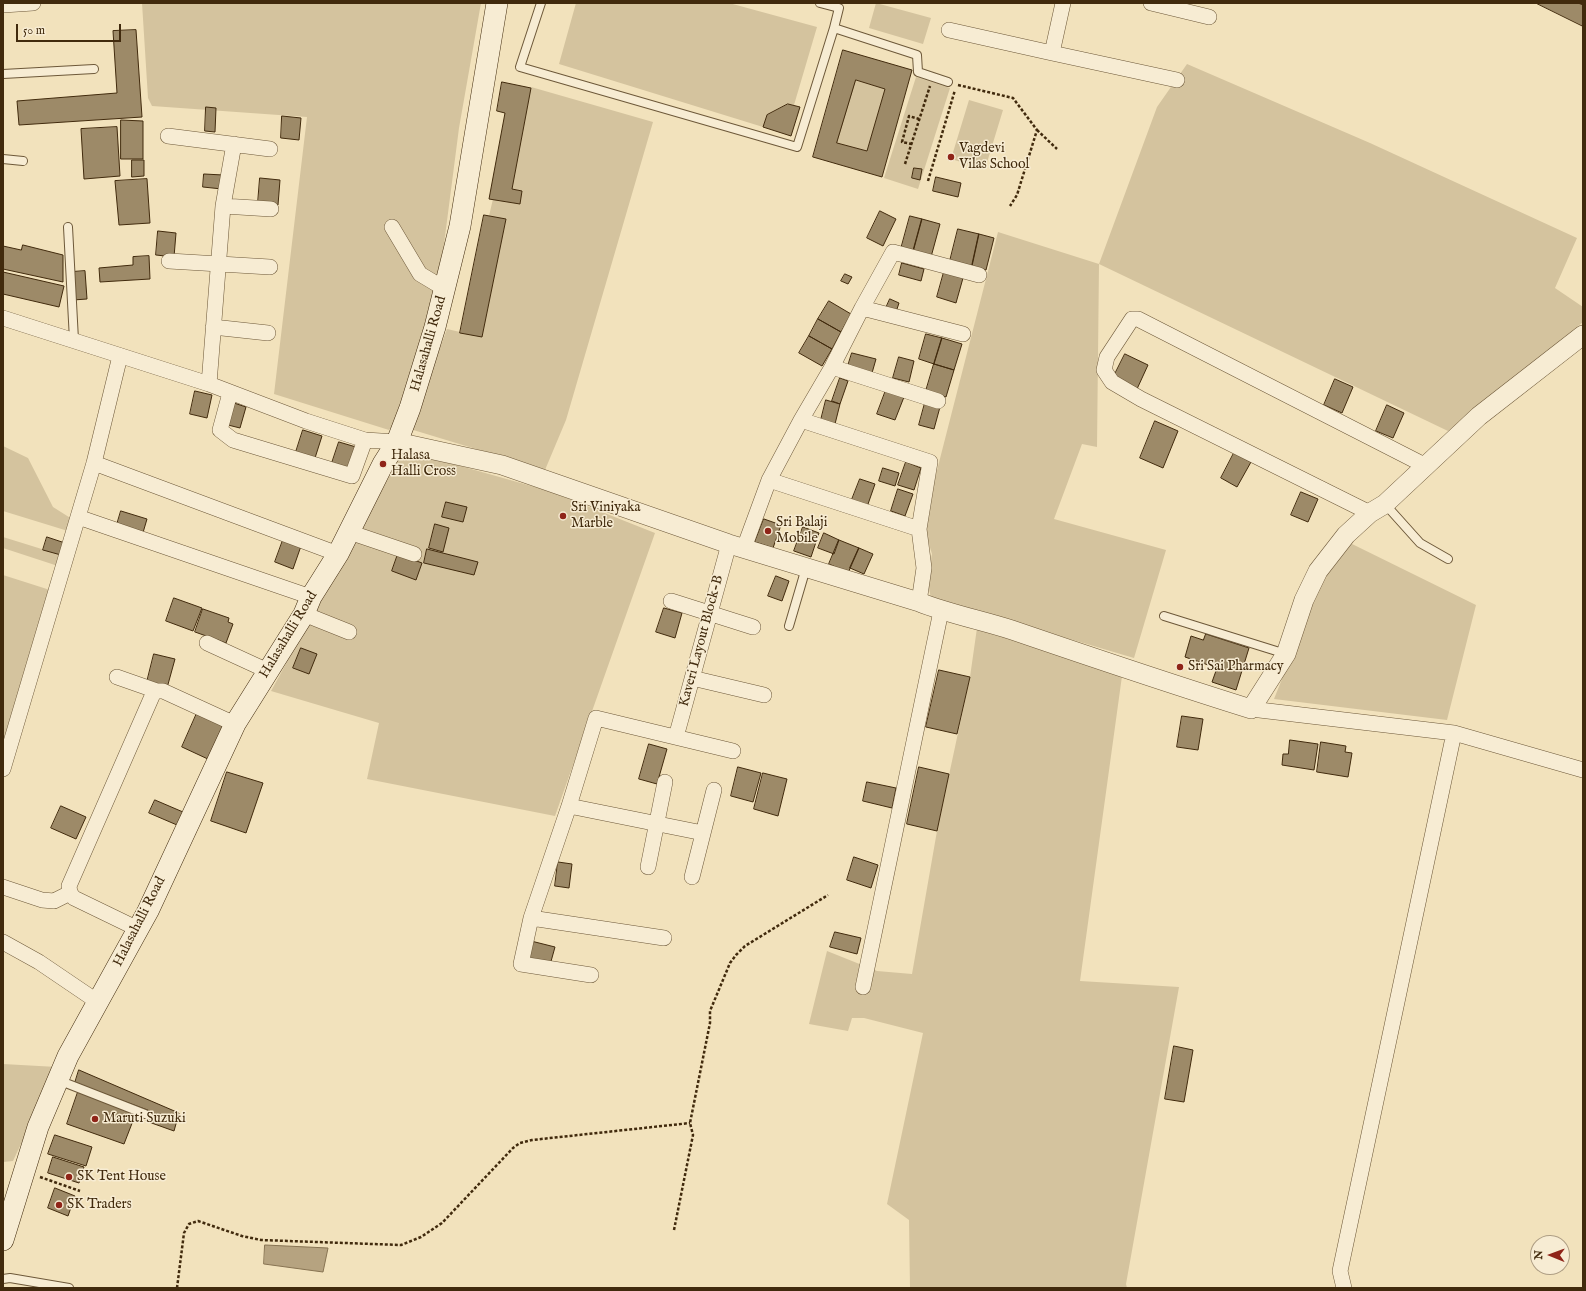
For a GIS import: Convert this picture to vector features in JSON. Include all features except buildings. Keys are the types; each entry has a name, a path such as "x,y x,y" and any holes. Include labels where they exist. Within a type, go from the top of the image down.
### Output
{"main road":[{"name":"Halasahalli Road","path":"3,1240 38,1127 68,1056 148,911 235,724 338,554 383,464 397,442 415,393 435,327 460,226 496,3"}],"street":[{"path":"3,5 32,3"},
{"path":"1052,53 1063,3"},
{"path":"1151,3 1209,17"},
{"path":"949,30 1177,80"},
{"path":"168,136 270,149"},
{"path":"209,384 223,206 234,144"},
{"path":"223,206 271,209"},
{"path":"392,227 420,274 445,289"},
{"name":"Kaveri Layout Block-B","path":"676,738 710,614 737,546 769,480 801,420 832,367 893,252 979,275"},
{"path":"169,261 270,267"},
{"path":"862,308 963,334"},
{"path":"3,318 209,384 306,421 365,440 397,442 502,465 737,546 919,602 941,611 1010,630 1164,682 1251,709 1454,733 1583,770"},
{"path":"1377,509 1141,399 1112,382 1104,370 1107,357 1132,319 1138,319 1426,466"},
{"path":"213,327 268,333"},
{"path":"1251,709 1286,654 1304,600 1318,571 1346,534 1426,466 1479,416 1583,334"},
{"path":"3,769 94,463 120,356"},
{"path":"832,367 938,401"},
{"path":"230,393 220,430 233,440 352,476 365,440"},
{"path":"801,420 930,462 918,529 924,568 919,602"},
{"path":"94,463 338,554"},
{"path":"769,480 918,529"},
{"path":"78,516 307,606 349,632"},
{"path":"349,532 414,554"},
{"path":"671,601 754,627"},
{"path":"863,987 941,611"},
{"path":"208,643 268,671"},
{"path":"117,677 157,691 163,691 235,724"},
{"path":"692,678 764,695"},
{"path":"138,928 74,898 70,893 68,886 153,694 157,691"},
{"path":"591,975 521,964 531,918 569,806 596,718 733,751"},
{"path":"1344,1288 1340,1271 1454,733"},
{"path":"648,867 664,782"},
{"path":"692,877 714,790"},
{"path":"569,806 703,833"},
{"path":"3,888 42,900 54,900 70,893"},
{"path":"531,918 664,938"},
{"path":"5,947 40,962 98,1002"}],"lane":[{"path":"541,3 520,67 798,147 839,8 820,3"},
{"path":"834,28 918,55 918,72 948,82"},
{"path":"3,74 94,69"},
{"path":"3,159 23,161"},
{"path":"68,226 74,340"},
{"path":"1377,509 1420,543 1448,559"},
{"path":"789,626 806,568"},
{"path":"1164,616 1286,654"},
{"path":"58,1080 145,1114"},
{"path":"3,1279 10,1278 69,1288"}],"path":[{"path":"905,164 933,77"},
{"path":"948,82 1013,98 1037,130 1057,149"},
{"path":"928,181 957,84"},
{"path":"912,144 902,142 909,116 919,119"},
{"path":"1010,206 1017,195 1037,130"},
{"path":"674,1230 693,1135 690,1123 710,1023 710,1011 730,963 745,946 828,895"},
{"path":"177,1288 184,1233 189,1224 198,1221 242,1236 261,1240 401,1245 421,1237 442,1223 513,1148 520,1143 532,1140 690,1123"},
{"path":"24,1172 80,1191"}],"shaded area":[{"path":"142,3 481,3 459,128 444,244 422,349 397,421 389,430 274,394 307,117 152,106 148,98"},
{"path":"576,3 729,3 817,27 794,105 788,104 767,115 763,127 559,64"},
{"path":"876,3 931,18 923,44 869,28"},
{"path":"1187,64 1370,143 1577,238 1555,288 1583,307 1583,322 1448,431 1099,264 1157,107"},
{"path":"916,77 950,88 918,189 884,178"},
{"path":"856,80 885,89 867,151 837,143"},
{"path":"531,87 653,122 566,420 545,470 410,429 447,329 482,337 506,219 489,216 493,199 520,204 522,191 512,189"},
{"path":"969,100 1003,110 985,169 951,159"},
{"path":"998,232 1099,264 1097,447 1082,444 1054,519 1166,550 1134,658 931,598 927,580 932,554 923,525"},
{"path":"3,446 28,458 53,507 72,519 68,531 3,511"},
{"path":"404,450 549,491 655,533 555,816 367,779 379,723 271,691"},
{"path":"3,537 61,555 58,566 3,548"},
{"path":"1348,542 1476,605 1447,720 1274,699 1320,584"},
{"path":"3,575 50,590 3,742"},
{"path":"977,628 1122,676 1080,981 1179,987 1126,1284 1127,1288 910,1288 909,1220 887,1204 923,1033 864,1018 852,1018 848,1031 809,1024 827,951 877,971 912,974 937,831 970,677"},
{"path":"3,1064 57,1067 13,1161 3,1162"},
{"path":"265,1245 328,1248 323,1272 264,1264"}],"place":[{"name":"Vagdevi Vilas School","path":"951,157"},
{"name":"Halasa Halli Cross","path":"383,464"},
{"name":"Sri Viniyaka Marble","path":"563,516"},
{"name":"Sri Balaji Mobile","path":"768,531"},
{"name":"Sri Sai Pharmacy","path":"1180,667"},
{"name":"Maruti Suzuki","path":"95,1119"},
{"name":"SK Tent House","path":"69,1177"},
{"name":"SK Traders","path":"59,1205"}]}
